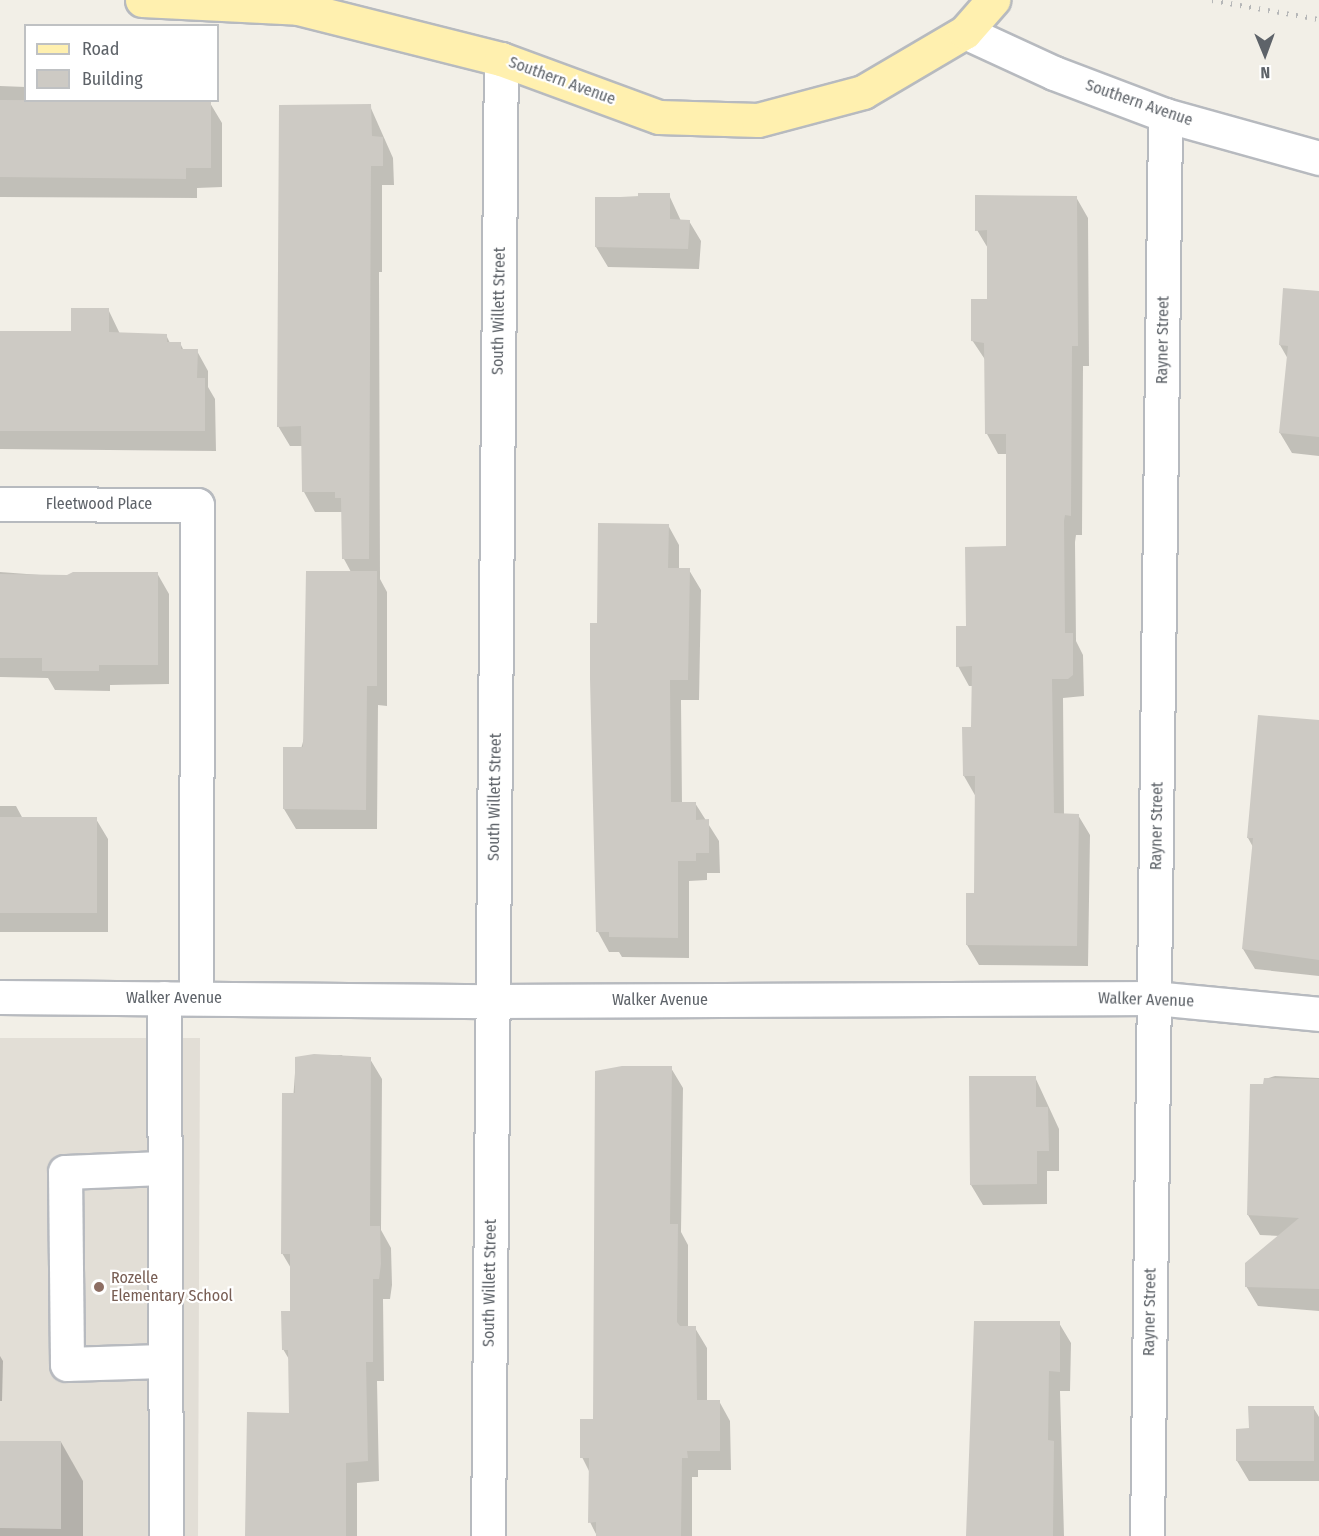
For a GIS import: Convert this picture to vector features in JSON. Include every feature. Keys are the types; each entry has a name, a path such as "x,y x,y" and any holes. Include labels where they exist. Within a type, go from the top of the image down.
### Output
{"main road":[{"name":"Southern Avenue","path":"142,0 298,8 501,59 659,117 758,120 863,92 965,32 993,0"}],"street":[{"name":"Southern Avenue","path":"965,32 1054,73 1165,116 1319,158"},
{"name":"South Willett Street","path":"488,1536 501,59"},
{"name":"Rayner Street","path":"1147,1536 1165,116"},
{"name":"Fleetwood Place","path":"0,504 197,505 196,998"},
{"name":"Walker Avenue","path":"0,997 493,1001 1154,998 1319,1014"},
{"path":"164,998 162,1361 166,1536"},
{"path":"162,1168 65,1172 67,1364 162,1361"}],"shaded area":[{"name":"Rozelle Elementary School","path":"0,1038 200,1038 198,1536 0,1536"}],"building":[{"path":"0,100 211,102 211,168 186,168 186,179 0,177"},
{"path":"371,104 372,136 383,137 383,166 371,166 369,559 342,559 341,498 335,498 335,492 302,492 301,426 277,427 279,105"},
{"path":"638,193 670,193 670,219 690,220 688,249 595,247 595,197 638,197"},
{"path":"975,195 1077,196 1078,346 1072,346 1071,516 1065,515 1064,521 1065,633 1073,633 1073,675 1068,679 1052,679 1054,813 1079,814 1077,946 966,945 966,893 974,893 975,776 963,776 962,727 971,727 972,666 956,667 956,626 966,626 965,547 1006,546 1006,434 985,434 984,343 971,341 971,299 987,299 987,230 975,231"},
{"path":"1283,288 1319,291 1319,437 1279,433 1288,346 1279,345"},
{"path":"71,308 109,308 109,332 167,334 167,342 181,342 181,349 198,349 197,378 205,378 205,431 0,431 0,331 71,331"},
{"path":"598,523 669,524 668,568 690,568 688,680 670,680 671,802 696,802 696,820 709,819 709,853 696,853 696,861 678,861 678,938 609,937 609,932 596,932 590,623 597,623"},
{"path":"306,571 377,571 377,686 367,686 366,810 283,809 283,747 303,747"},
{"path":"73,572 158,572 158,665 99,665 99,671 42,671 42,658 0,658 0,574 67,575"},
{"path":"1258,715 1319,720 1319,960 1242,949 1253,838 1247,838"},
{"path":"0,817 97,817 97,913 0,913"},
{"path":"314,1054 371,1057 370,1226 380,1226 381,1264 379,1279 373,1279 373,1362 366,1362 368,1461 346,1463 346,1536 245,1536 247,1412 289,1413 288,1350 282,1350 281,1311 290,1311 290,1254 281,1254 282,1093 295,1093 295,1057"},
{"path":"622,1066 672,1066 670,1224 678,1224 677,1322 680,1326 696,1326 697,1400 720,1400 720,1451 687,1451 688,1458 682,1458 681,1536 596,1536 596,1522 588,1523 589,1458 580,1458 580,1419 593,1419 595,1071"},
{"path":"969,1076 1036,1076 1036,1107 1048,1107 1049,1151 1037,1151 1037,1184 970,1185"},
{"path":"1264,1078 1319,1079 1319,1289 1245,1287 1245,1263 1299,1218 1247,1215 1250,1084 1263,1084"},
{"path":"974,1321 1060,1321 1060,1372 1049,1371 1048,1440 1054,1441 1053,1536 966,1536"},
{"path":"1248,1406 1314,1406 1314,1461 1236,1461 1236,1429 1249,1428"},
{"path":"0,1441 61,1441 61,1529 0,1528"}],"railway":[{"path":"1212,0 1319,19"}],"place":[{"name":"Rozelle Elementary School","path":"99,1287"}]}
